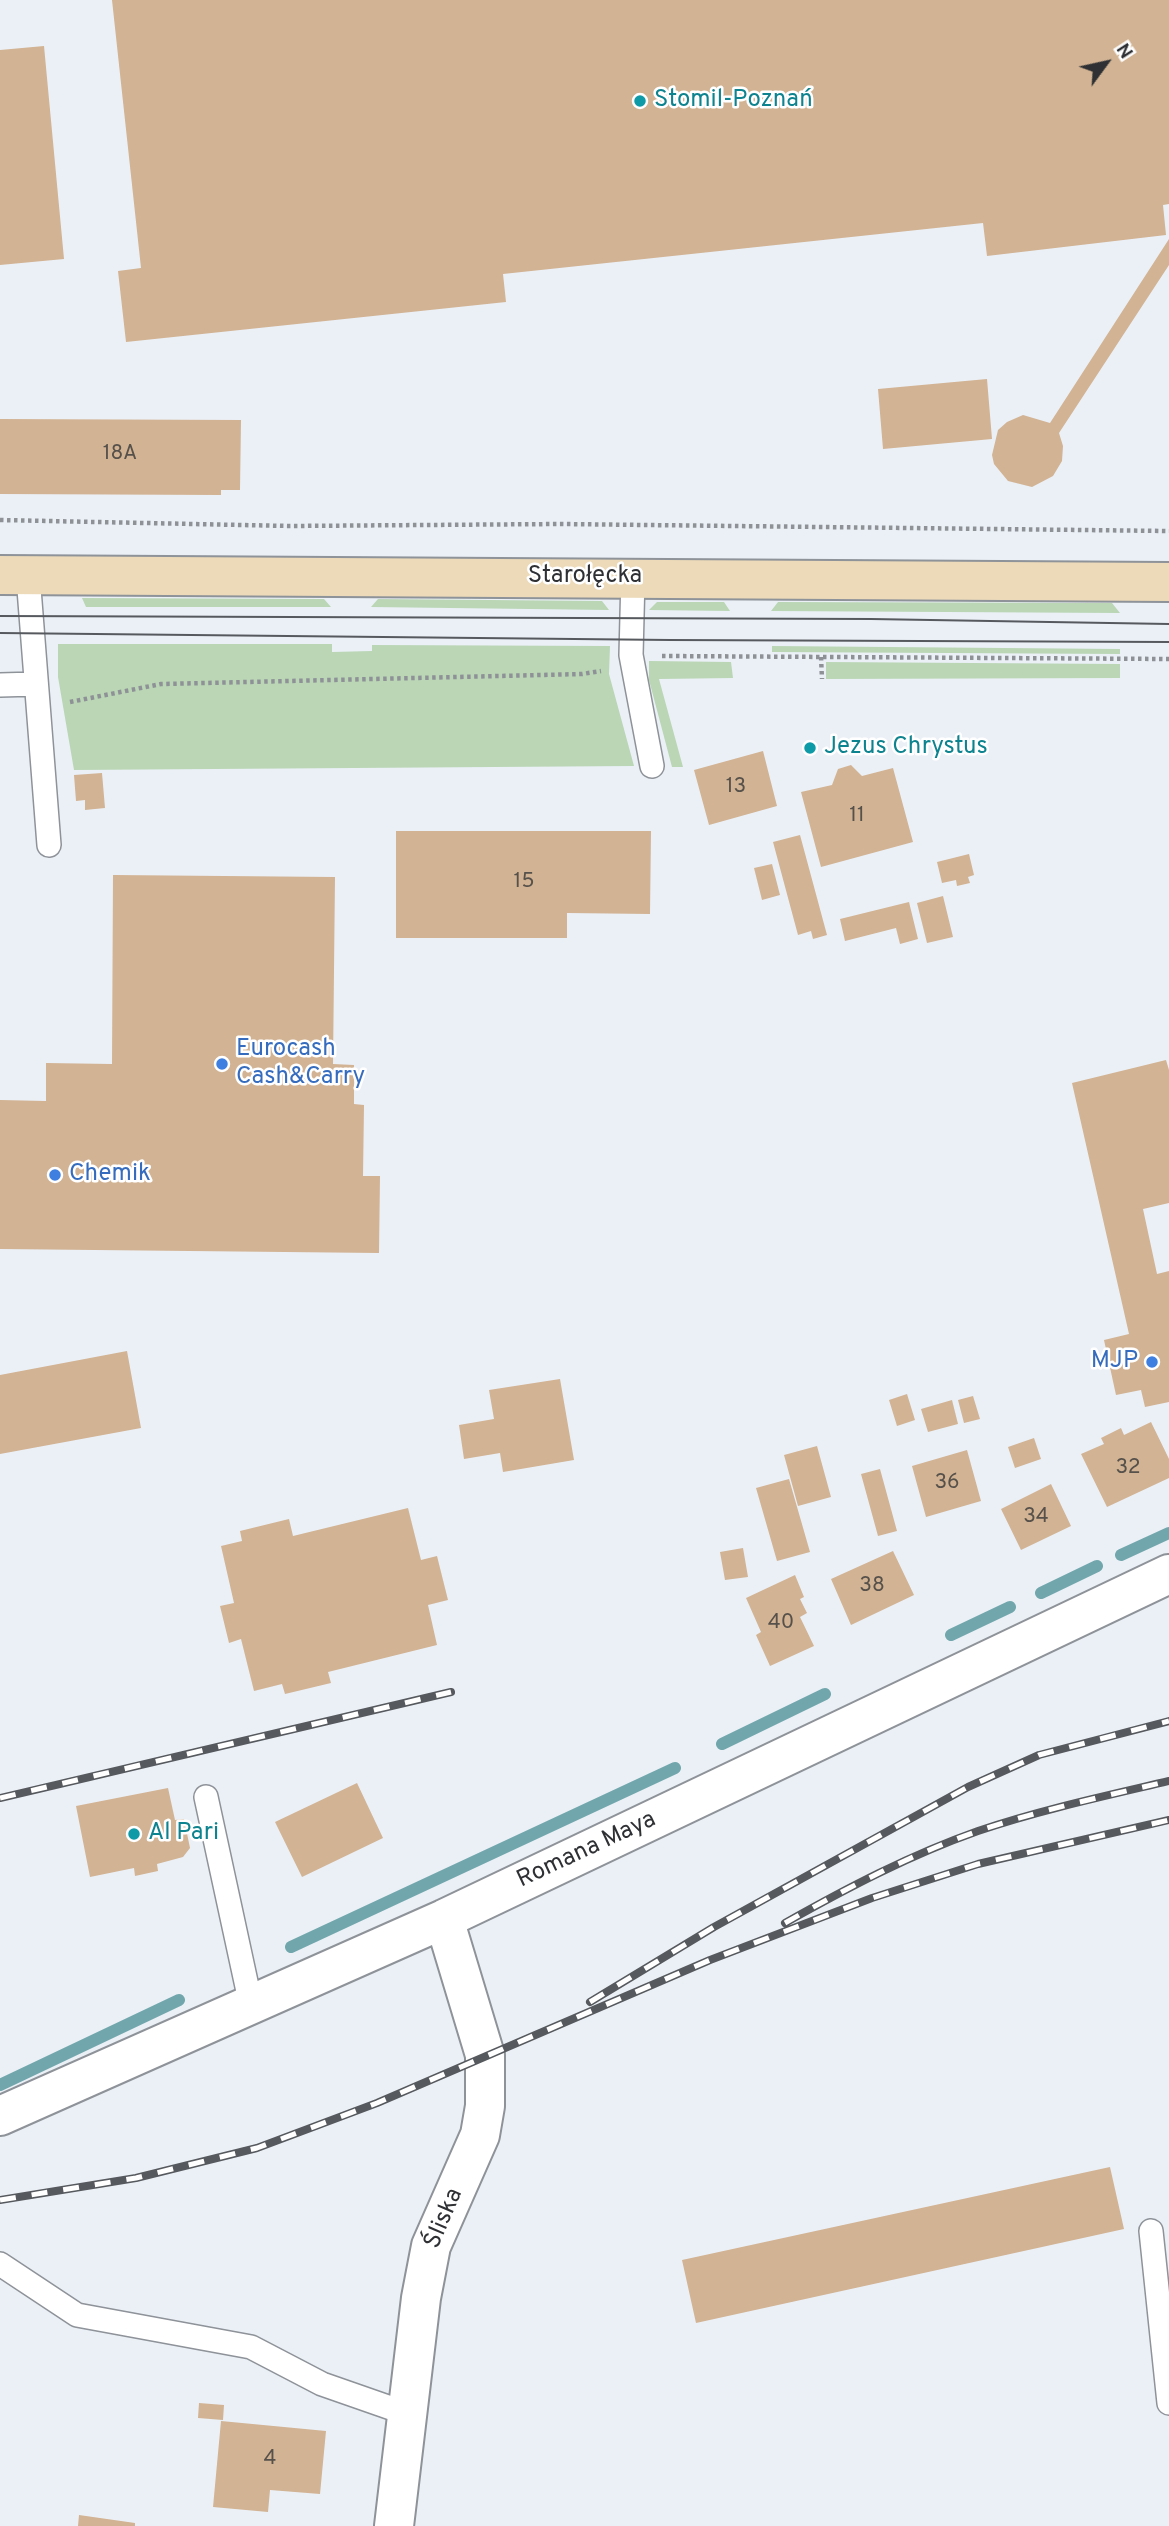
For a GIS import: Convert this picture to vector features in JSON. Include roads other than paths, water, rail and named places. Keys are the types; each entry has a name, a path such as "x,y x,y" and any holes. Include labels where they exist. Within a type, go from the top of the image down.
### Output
{"street":[{"name":"Starołęcka","path":"14,575 1169,582"},
{"name":"Romana Maya","path":"0,2116 444,1919 1169,1574"},
{"name":"Śliska","path":"394,2526 421,2298 431,2246 473,2153 485,2106 485,2055 444,1919"}],"lane":[{"path":"14,575 35,684 49,845"},
{"path":"633,577 631,655 652,766"},
{"path":"0,685 35,684"},
{"path":"206,1797 251,2005"},
{"path":"1151,2231 1169,2403"},
{"path":"0,2264 77,2315 251,2347 321,2384 408,2414"}],"waterway":[{"path":"1121,1555 1169,1533"},
{"path":"1041,1593 1097,1566"},
{"path":"951,1635 1010,1607"},
{"path":"722,1744 825,1694"},
{"path":"291,1947 675,1768"},
{"path":"0,2085 179,2000"}],"tram line":[{"path":"0,616 871,619 1169,624"},
{"path":"0,633 1169,642"}],"railway":[{"path":"0,1798 451,1692"},
{"path":"590,2002 714,1927 968,1787 1039,1755 1169,1721"},
{"path":"785,1923 879,1873 978,1831 1049,1810 1169,1781"},
{"path":"0,2200 136,2178 257,2148 377,2103 710,1960 872,1898 978,1864 1169,1820"}],"place":[{"name":"Stomil-Poznań","path":"640,101"},
{"name":"Jezus Chrystus","path":"810,748"},
{"name":"Eurocash Cash&Carry","path":"222,1064"},
{"name":"Chemik","path":"55,1175"},
{"name":"MJP","path":"1152,1362"},
{"name":"Al Pari","path":"134,1834"}]}
